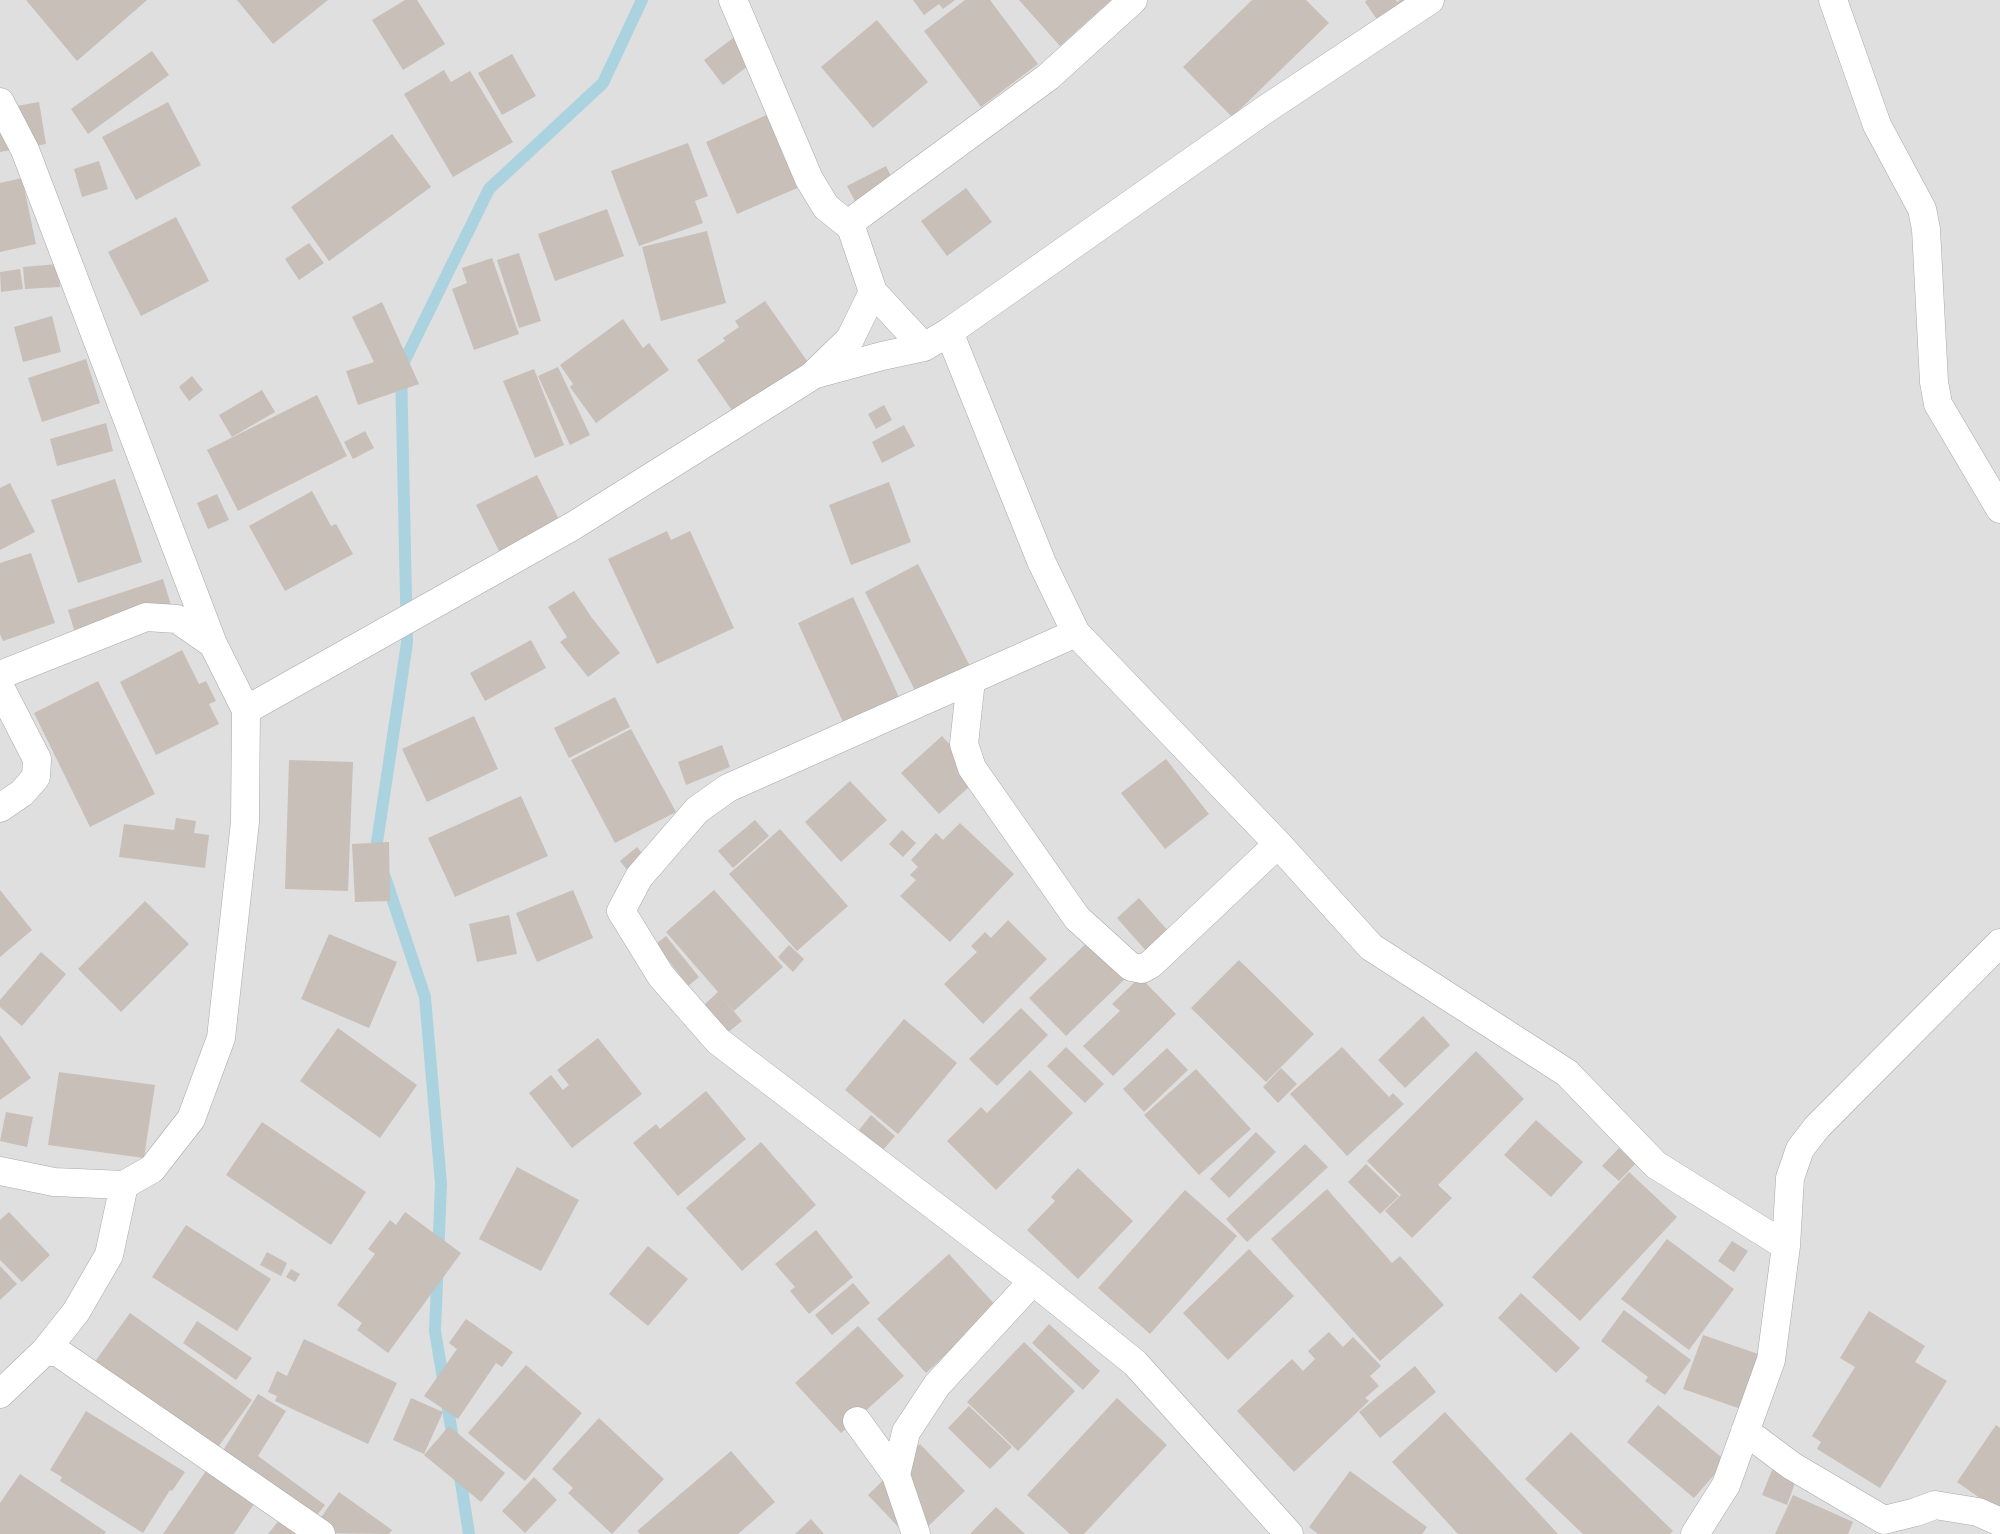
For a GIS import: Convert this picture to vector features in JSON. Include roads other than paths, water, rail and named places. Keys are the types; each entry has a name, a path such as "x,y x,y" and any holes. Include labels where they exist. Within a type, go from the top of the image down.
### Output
{"street":[{"path":"733,0 809,179 826,206 851,228 873,292 924,347"},
{"path":"851,228 856,218 1048,77 1133,0"},
{"path":"812,376 882,356 924,347 1266,109 1430,0"},
{"path":"1833,0 1877,125 1922,209 1926,229 1934,382 1938,404 2000,509"},
{"path":"0,102 25,150 213,644 246,710 245,822 221,1038 191,1119 152,1170 124,1185 54,1182 0,1171"},
{"path":"246,710 573,526 812,376 850,340 873,292"},
{"path":"948,332 1042,563 1076,633 1278,844 1371,947 1567,1073 1656,1165 1786,1246"},
{"path":"0,675 146,617 177,620 213,644"},
{"path":"1076,633 728,788 697,810 640,877 621,912 661,976 718,1041 1033,1281 1135,1363 1289,1534"},
{"path":"971,680 964,744 972,768 1077,918 1130,967 1142,969 1152,964 1278,844"},
{"path":"0,687 37,759 36,777 22,794 0,808"},
{"path":"1695,1534 1726,1485 1772,1360 1786,1246 1790,1178 1800,1149 1817,1127 2000,943"},
{"path":"0,1394 45,1351 76,1312 109,1255 124,1185"},
{"path":"896,1475 906,1432 938,1385 1033,1281"},
{"path":"45,1351 59,1353 321,1534"},
{"path":"857,1421 896,1475 916,1534"},
{"path":"1745,1431 1792,1466 1884,1520 1935,1506 1978,1512 2000,1522"}],"waterway":[{"path":"378,858 376,849 407,643 401,368 489,189 603,83 642,0"},
{"path":"385,877 425,997 441,1184 435,1331 454,1445"},
{"path":"459,1470 469,1534"}]}
